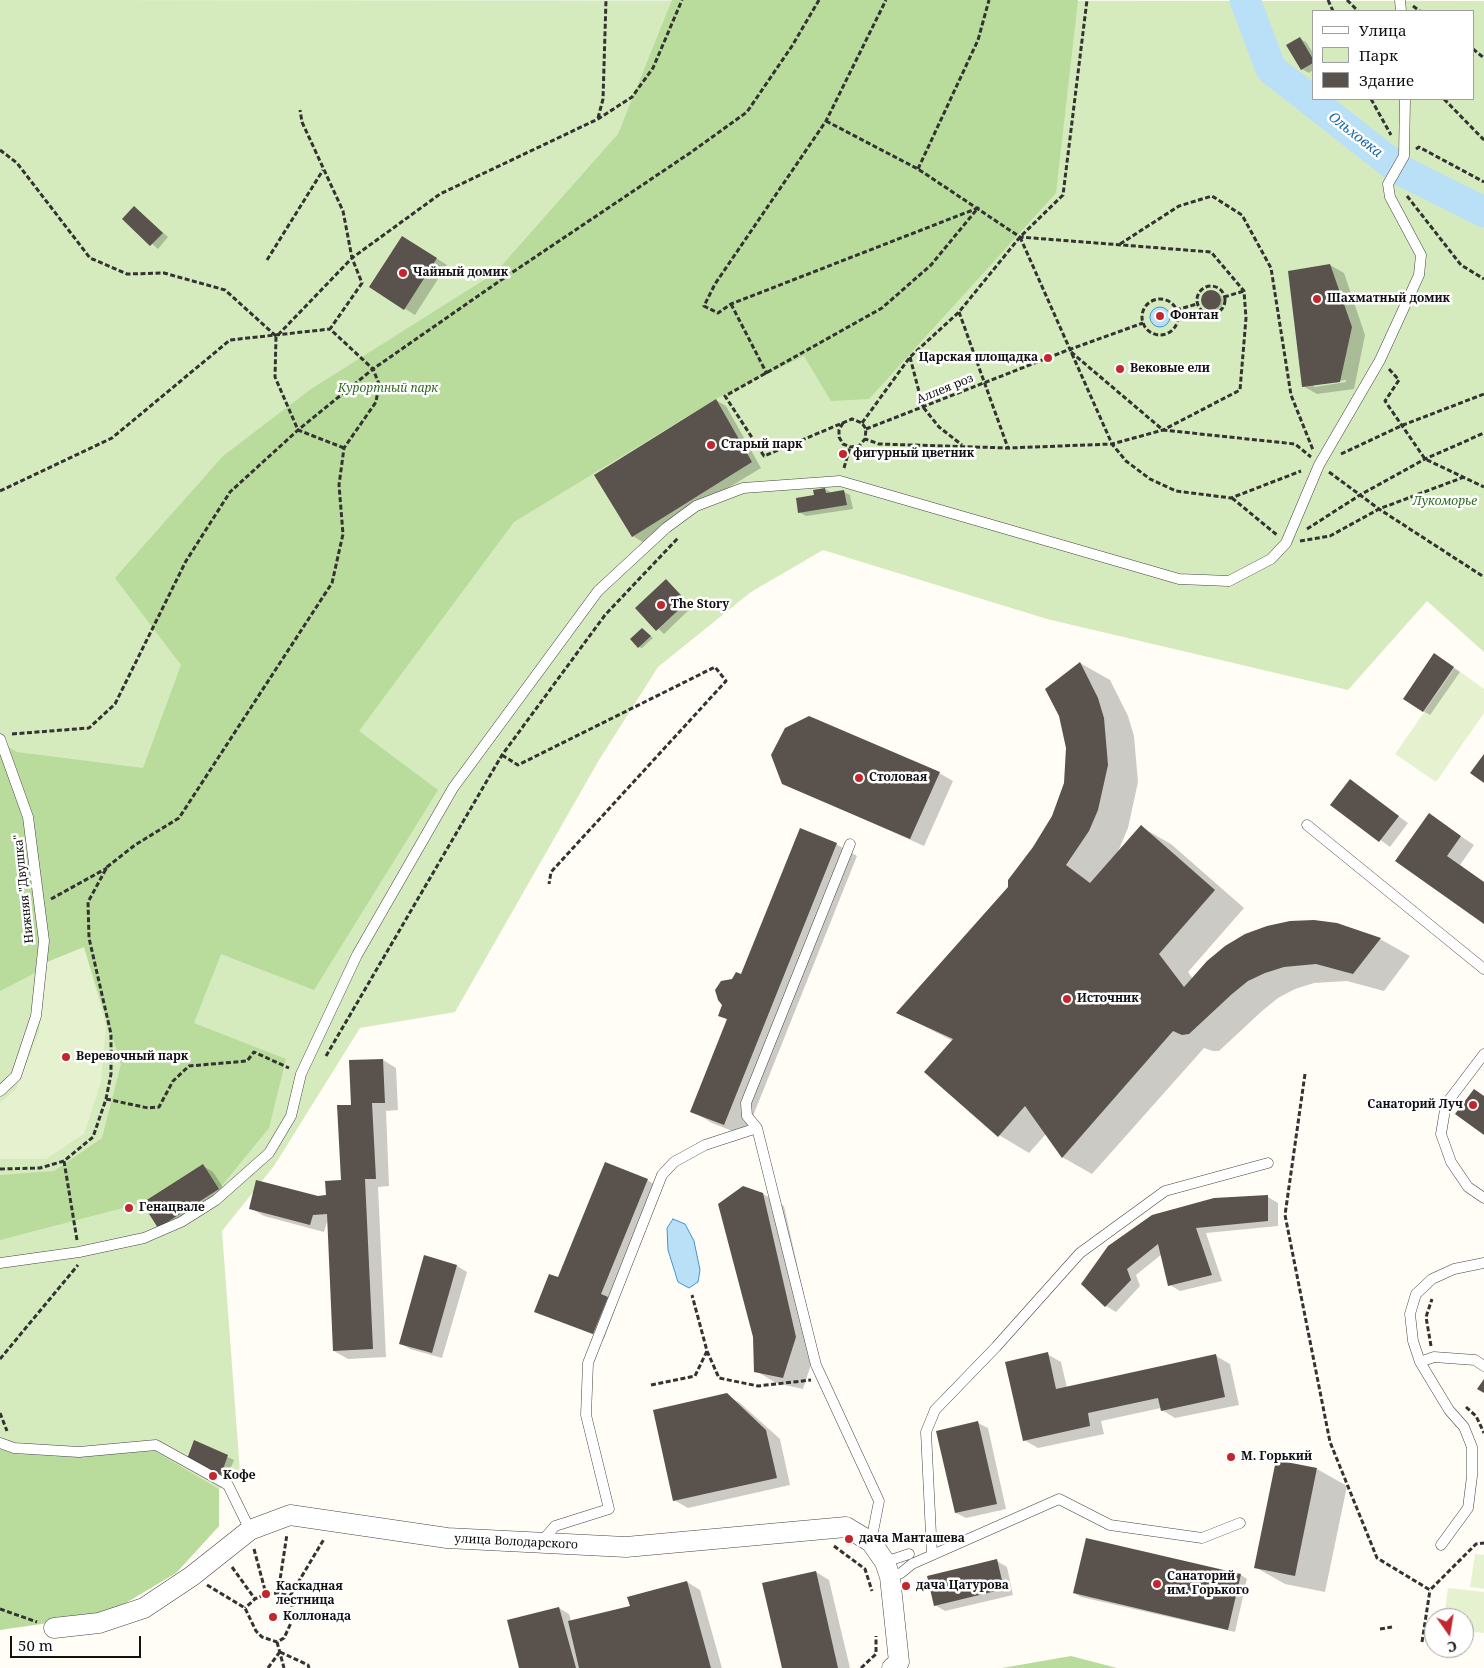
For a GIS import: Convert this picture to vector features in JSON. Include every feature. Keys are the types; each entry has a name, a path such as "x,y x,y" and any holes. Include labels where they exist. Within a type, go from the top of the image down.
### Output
{"street":[{"name":"улица Володарского","path":"54,1628 99,1623 144,1608 251,1538 290,1515 446,1538 626,1547 846,1527 871,1542 888,1569 900,1662 892,1668"}],"lane":[{"path":"0,1263 79,1252 144,1238 181,1222 216,1200 269,1152 291,1116 301,1074 357,955 453,788 598,591 666,528 696,506 743,488 840,482 1179,580 1230,581 1271,558 1286,543 1319,465 1380,360 1418,275 1421,255 1390,197 1388,184 1404,156 1405,100"},
{"name":"Нижняя \"Двушка\"","path":"0,1091 16,1076 36,1016 44,941 28,817 4,737"},
{"path":"1307,825 1484,968"},
{"path":"850,844 746,1103 747,1116 757,1128 816,1365 879,1501 871,1542"},
{"path":"1484,1054 1446,1104 1441,1134 1451,1162 1468,1187 1484,1198"},
{"path":"541,1543 555,1526 609,1509 586,1415 588,1364 662,1175 674,1162 705,1146 757,1128"},
{"path":"932,1555 926,1432 935,1410 996,1347 1080,1253 1096,1241 1165,1191 1268,1163"},
{"path":"1441,1545 1468,1508 1472,1476 1472,1447 1464,1427 1449,1410 1420,1362 1413,1341 1410,1314 1416,1294 1432,1279 1454,1269 1484,1263"},
{"path":"1420,1362 1434,1358 1475,1360 1484,1366"},
{"path":"0,1443 14,1448 79,1452 156,1445 228,1485 251,1538"},
{"path":"888,1569 932,1555 1059,1499 1110,1525 1202,1538 1240,1523"},
{"path":"888,1569 909,1554"}],"path":[{"path":"598,119 603,99 606,0"},
{"path":"344,448 298,430 274,377 276,337 352,258 440,194 598,119 632,97 653,68 682,0"},
{"path":"4,737 89,728 115,704 186,561 230,492 298,430 373,370 747,112 792,46 819,0"},
{"path":"886,0 826,121 715,284 704,306 718,313 731,304 978,208"},
{"path":"918,169 978,40 990,0"},
{"path":"862,423 910,357 959,312 1020,238 1063,195 1087,0"},
{"path":"1347,0 1357,10"},
{"path":"1372,100 1404,156 1419,147 1484,182"},
{"path":"1445,100 1484,140"},
{"path":"0,491 112,438 230,340 276,337 330,329 362,283 352,258 343,211 302,122 300,110"},
{"path":"826,121 918,169 1020,238 1068,350 1112,444 1126,461 1150,479 1176,491 1231,498 1319,465 1404,425 1484,394"},
{"path":"0,150 17,163 90,258 127,274 164,273 225,290 276,337"},
{"path":"267,260 324,169"},
{"path":"1392,178 1462,265 1484,279"},
{"path":"1119,245 1179,206 1212,196 1242,215 1271,268 1291,395 1319,465"},
{"path":"843,423 839,430 839,437 843,444 850,447 859,446 865,439 866,429 862,423 852,419 764,456 725,396 882,308 931,265 978,208"},
{"path":"865,439 879,444 962,445 1008,448 1112,444 1163,430 1240,390 1246,318 1244,291 1211,252 1020,238"},
{"path":"1211,286 1217,287 1224,297 1225,303 1217,312 1205,312 1198,304 1200,292 1211,286"},
{"path":"1224,297 1244,291"},
{"path":"1168,301 1176,310 1178,316 1175,327 1166,334 1154,335 1149,332 1143,323 1143,311 1151,302 1168,301"},
{"path":"731,304 766,374"},
{"path":"1176,310 1198,304"},
{"path":"959,312 1008,448"},
{"name":"Аллея роз","path":"866,429 1068,350 1143,323"},
{"path":"40,906 107,867 135,845 179,818 332,583 343,534 339,485 344,448 376,402 379,384 373,370 330,329"},
{"path":"1068,350 1163,430 1295,444 1319,465 1379,509 1484,577"},
{"path":"910,357 923,407 939,427 962,445"},
{"path":"1380,360 1399,380 1385,401 1404,425 1425,459 1484,487"},
{"path":"1286,543 1360,495 1425,459 1484,433"},
{"path":"840,482 850,447"},
{"path":"1231,498 1286,543 1330,536 1379,509 1464,477"},
{"path":"321,1065 502,755 605,615 682,534"},
{"path":"502,755 518,765 715,667 726,681 551,872 549,884"},
{"path":"0,1169 40,1168 64,1161 93,1137 106,1099 111,1074 111,1034 89,938 88,902 107,867"},
{"path":"106,1099 148,1108 159,1107 173,1081 189,1066 247,1061 254,1052 301,1074"},
{"path":"1306,1074 1285,1215 1330,1442 1377,1558 1430,1590"},
{"path":"0,1359 79,1265 79,1252 64,1161"},
{"path":"692,1295 707,1351 719,1378 758,1386 822,1379"},
{"path":"651,1385 695,1376 707,1351"},
{"path":"279,1532 288,1528"},
{"path":"247,1550 251,1538"},
{"path":"278,1593 287,1539"},
{"path":"1422,1642 1430,1590 1476,1544 1484,1543"},
{"path":"833,1545 865,1570 874,1600"},
{"path":"211,1588 245,1608 256,1631 269,1641 277,1642 284,1638 291,1623 292,1605 290,1596 320,1546"},
{"path":"256,1554 266,1594"},
{"path":"229,1564 235,1560"},
{"path":"234,1570 255,1599"},
{"path":"204,1583 211,1578"},
{"path":"245,1608 255,1599 266,1594 278,1593 290,1596"},
{"path":"0,1610 54,1628"},
{"path":"861,1668 876,1654 876,1626"},
{"path":"1380,1629 1392,1627"},
{"path":"277,1642 284,1668"},
{"path":"268,1668 280,1652"},
{"path":"280,1652 308,1665 309,1668"}],"green space":[{"name":"Курортный парк","path":"0,0 1484,1 1484,652 1427,601 1348,690 1047,619 823,550 751,592 658,667 599,760 455,1012 360,1028 274,1166 222,1231 240,1472 228,1485 219,1489 219,1526 176,1573 0,1630"},
{"path":"672,0 1078,0 1056,193 869,399 831,401 804,356 716,399 514,522 359,731 438,790 314,990 221,954 194,1023 286,1059 269,1128 219,1189 203,1164 142,1203 0,1240 0,1175 54,1171 102,1138 121,1064 84,948 0,991 0,742 17,752 143,768 181,665 115,578 223,456 311,389 495,273 618,134"},
{"path":"1455,668 1484,689 1484,713 1436,782 1395,754"},
{"name":"Веревочный парк","path":"84,947 106,1026 101,1082 84,1134 46,1159 0,1159 0,1103 16,1089 39,1032 47,962"},
{"path":"0,1449 13,1454 80,1457 153,1450 219,1489 219,1526 176,1573 114,1610 55,1622 0,1630"},
{"path":"1475,1554 1484,1555 1484,1589 1470,1587"},
{"path":"1448,1588 1484,1592 1484,1633 1474,1632 1474,1608 1445,1608"},
{"path":"1071,1656 1117,1668 1002,1668"}],"water":[{"name":"Фонтан","path":"1160,307 1167,310 1170,317 1167,324 1160,327 1153,324 1150,317 1153,310"},
{"path":"673,1219 685,1224 694,1241 700,1270 698,1282 689,1288 678,1282 668,1250 667,1228"}],"building":[{"path":"1300,37 1312,57 1312,64 1301,70 1286,45"},
{"path":"134,206 163,233 150,246 122,219"},
{"name":"Чайный домик","path":"402,236 437,258 404,310 369,287"},
{"name":"Шахматный домик","path":"1330,264 1352,327 1340,382 1302,387 1288,271"},
{"path":"1211,290 1218,293 1221,300 1218,307 1211,310 1204,307 1201,300 1204,293"},
{"path":"716,399 752,462 632,537 594,475"},
{"path":"825,488 826,493 844,490 847,505 798,513 796,498 814,495 813,490"},
{"name":"The Story","path":"666,579 687,602 656,631 635,608"},
{"path":"642,628 651,636 638,648 630,639"},
{"path":"1434,653 1454,667 1423,712 1403,699"},
{"path":"1080,662 1098,698 1104,718 1108,765 1098,810 1089,831 1066,865 1090,883 1141,825 1215,890 1159,954 1184,987 1207,961 1225,946 1245,934 1267,926 1290,921 1314,920 1337,923 1381,938 1353,974 1316,964 1284,967 1265,973 1248,981 1189,1034 1182,1035 1173,1031 1062,1158 1025,1106 998,1137 924,1072 953,1039 896,1013 1008,887 1008,880 1033,847 1052,816 1064,783 1066,748 1059,716 1045,689"},
{"name":"Столовая","path":"809,716 940,772 910,839 782,784 771,755 785,728"},
{"path":"1484,754 1484,783 1470,773"},
{"path":"1350,779 1399,816 1379,842 1330,805"},
{"path":"1429,813 1461,836 1447,856 1484,882 1484,924 1395,861"},
{"path":"800,828 837,843 724,1125 690,1112 727,1019 718,1016 722,1005 718,1000 715,990 721,981 732,979 736,972 741,974"},
{"path":"383,1059 385,1103 372,1103 376,1179 365,1179 373,1349 333,1351 327,1214 313,1215 310,1225 249,1209 256,1180 318,1196 326,1195 325,1181 341,1180 337,1105 351,1105 349,1060"},
{"name":"Cанаторий Луч","path":"1474,1089 1484,1096 1484,1135 1455,1114"},
{"path":"605,1162 648,1179 601,1294 608,1297 593,1334 534,1312 549,1274 558,1277"},
{"path":"203,1164 219,1189 158,1228 142,1203"},
{"path":"743,1186 763,1193 796,1337 783,1378 754,1372 753,1337 718,1204"},
{"path":"1268,1195 1268,1221 1196,1228 1212,1275 1168,1286 1158,1244 1127,1269 1131,1280 1105,1307 1081,1284 1108,1246 1152,1215 1214,1198"},
{"path":"424,1255 457,1265 432,1353 399,1344"},
{"path":"1048,1352 1056,1389 1216,1354 1225,1397 1161,1411 1158,1398 1088,1413 1090,1426 1023,1441 1005,1362"},
{"path":"1484,1379 1484,1393 1477,1389"},
{"path":"727,1393 766,1430 777,1478 673,1501 653,1410"},
{"path":"978,1421 997,1504 955,1513 936,1431"},
{"path":"194,1440 228,1455 221,1475 187,1459"},
{"path":"1276,1460 1317,1468 1295,1576 1254,1568"},
{"name":"Санаторий им. Горького","path":"1086,1538 1241,1574 1228,1630 1073,1593"},
{"path":"997,1559 1004,1589 934,1606 927,1576"},
{"path":"816,1571 838,1668 782,1668 762,1583"},
{"path":"687,1581 711,1668 579,1668 568,1621 630,1606 627,1597"},
{"path":"559,1607 576,1668 519,1668 507,1620"}],"waterway":[{"name":"Ольховка","path":"1245,0 1271,69 1400,170 1484,212"}],"place":[{"name":"Чайный домик","path":"403,273"},
{"name":"Шахматный домик","path":"1317,299"},
{"name":"Фонтан","path":"1160,316"},
{"name":"Царская площадка","path":"1048,358"},
{"name":"Вековые ели","path":"1120,369"},
{"name":"Старый парк","path":"711,445"},
{"name":"фигурный цветник","path":"843,454"},
{"name":"The Story","path":"661,605"},
{"name":"Столовая","path":"859,778"},
{"name":"Источник","path":"1067,999"},
{"name":"Веревочный парк","path":"66,1057"},
{"name":"Cанаторий Луч","path":"1473,1105"},
{"name":"Генацвале","path":"129,1208"},
{"name":"М. Горький","path":"1231,1457"},
{"name":"Кофе","path":"213,1476"},
{"name":"дача Манташева","path":"849,1539"},
{"name":"Санаторий им. Горького","path":"1157,1584"},
{"name":"дача Цатурова","path":"906,1586"},
{"name":"Каскадная лестница","path":"266,1594"},
{"name":"Коллонада","path":"273,1617"}],"park label":[{"name":"Лукоморье","path":"1445,502"}]}
